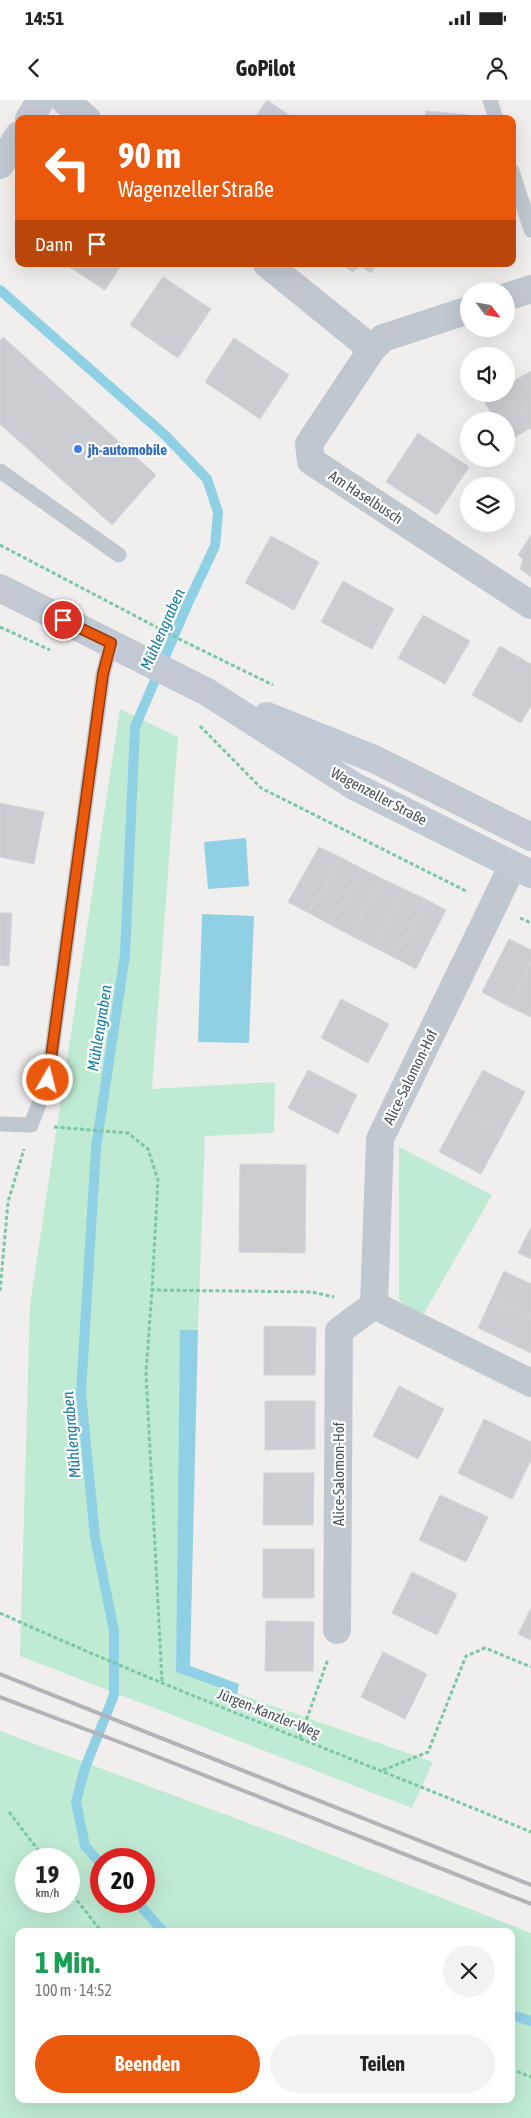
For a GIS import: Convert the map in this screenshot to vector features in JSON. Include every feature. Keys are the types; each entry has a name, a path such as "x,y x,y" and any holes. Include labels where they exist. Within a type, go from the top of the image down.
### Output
{"main road":[{"path":"32,115 41,100"},
{"path":"0,165 15,141"},
{"name":"Wagenzeller Straße","path":"0,588 207,692 354,786 522,869"},
{"name":"Wagenzeller Straße","path":"207,692 374,759 531,837"}],"street":[{"path":"64,100 82,115"},
{"path":"271,267 372,349"},
{"path":"515,295 531,290"},
{"name":"Am Haselbusch","path":"460,313 383,338 372,349 310,444 310,461 531,605"},
{"name":"Alice-Salomon-Hof","path":"338,1630 339,1331 374,1305 380,1140 493,905 522,869"},
{"path":"374,1305 531,1383"}],"lane":[{"path":"490,100 495,115"},
{"path":"516,183 531,230"},
{"path":"0,471 119,555"},
{"path":"0,1124 31,1125 48,1080 103,674 111,643"}],"path":[{"path":"0,545 183,641"},
{"path":"198,724 261,788 531,923"},
{"path":"0,1290 8,1202 31,1125"},
{"path":"78,1130 128,1133 148,1149 158,1180 146,1373 162,1681"},
{"path":"152,1290 312,1292 374,1305"},
{"name":"Jürgen-Kanzler-Weg","path":"0,1613 95,1656 383,1770 531,1832"},
{"path":"300,1738 338,1630"},
{"path":"383,1770 428,1752 466,1656 485,1648 531,1667"},
{"path":"9,1812 37,1848"},
{"path":"80,1904 99,1928"},
{"path":"515,2071 531,2077"}],"green space":[{"path":"120,709 178,737 152,1089 275,1082 274,1133 205,1136 198,1330 181,1330 176,1672 433,1762 412,1808 20,1656 30,1305"},
{"path":"399,1147 492,1195 423,1315 408,1310 399,1299"},
{"path":"0,1731 291,1839 531,1933 531,2118 0,2118"}],"water":[{"path":"246,838 249,886 208,889 204,842"},
{"path":"202,914 254,916 249,1043 198,1042"},
{"path":"180,1330 198,1330 190,1666 239,1684 237,1694 176,1672"}],"building":[{"path":"267,100 289,115 257,115"},
{"path":"426,111 469,115 426,115"},
{"path":"70,267 120,267 105,290"},
{"path":"345,267 350,267 354,270 353,272"},
{"path":"362,267 375,267 371,273"},
{"path":"163,277 211,309 178,358 130,325"},
{"name":"jh-automobile","path":"3,337 156,475 112,525 0,424 0,341"},
{"path":"234,338 289,375 260,419 205,382"},
{"path":"531,371 531,430 530,428 515,437 515,412 491,412 485,402 515,402 515,380"},
{"path":"418,433 460,461 460,467 469,467 462,477 460,477 460,480 437,515 386,482"},
{"path":"531,535 531,577 520,569 523,559 518,555"},
{"path":"271,536 319,562 294,610 245,583"},
{"path":"343,581 394,609 372,649 321,622"},
{"path":"423,615 470,641 445,684 398,658"},
{"path":"500,646 531,664 531,706 521,723 472,695"},
{"path":"0,803 44,812 34,864 0,857"},
{"path":"319,847 340,857 309,913 288,902"},
{"path":"340,857 361,868 331,925 309,913"},
{"path":"361,868 383,879 352,936 331,925"},
{"path":"383,879 404,889 374,947 352,936"},
{"path":"404,889 425,899 395,958 374,947"},
{"path":"425,899 446,910 416,969 395,958"},
{"path":"0,913 12,913 9,966 0,965"},
{"path":"509,939 531,950 531,960 508,1006 482,992"},
{"path":"531,960 531,1017 508,1006"},
{"path":"341,999 389,1024 368,1063 321,1038"},
{"path":"308,1070 357,1095 338,1134 288,1108"},
{"path":"483,1070 525,1092 503,1133 461,1111"},
{"path":"461,1111 503,1133 481,1174 439,1152"},
{"path":"240,1164 306,1165 305,1253 239,1252"},
{"path":"531,1227 531,1259 518,1253"},
{"path":"504,1271 531,1284 531,1318 491,1300"},
{"path":"491,1300 531,1318 531,1353 478,1328"},
{"path":"264,1326 316,1327 315,1375 264,1375"},
{"path":"399,1386 444,1409 418,1459 373,1436"},
{"path":"265,1401 315,1401 315,1449 265,1450"},
{"path":"484,1419 531,1442 531,1460 512,1499 458,1473"},
{"path":"264,1473 314,1473 313,1525 263,1525"},
{"path":"440,1495 488,1517 466,1562 419,1540"},
{"path":"263,1549 314,1549 314,1598 263,1598"},
{"path":"412,1572 457,1594 437,1635 392,1613"},
{"path":"531,1608 531,1640 518,1634"},
{"path":"266,1621 314,1622 313,1671 265,1671"},
{"path":"383,1652 427,1674 405,1719 361,1697"}],"waterway":[{"name":"Mühlengraben","path":"0,290 166,436 207,479 218,512 215,546 188,603 135,727 125,955 96,1148 81,1393 95,1537 114,1631 114,1695 85,1768 76,1802 85,1846 90,1852"},
{"name":"Mühlengraben","path":"147,1913 160,1928"},
{"name":"Mühlengraben","path":"515,2016 531,2021"}],"railway":[{"path":"0,1674 531,1885"},
{"path":"0,1697 130,1746 531,1904"}],"place":[{"name":"jh-automobile","path":"78,449"}],"route":[{"path":"48,1080 103,674 111,643 63,620"}]}
